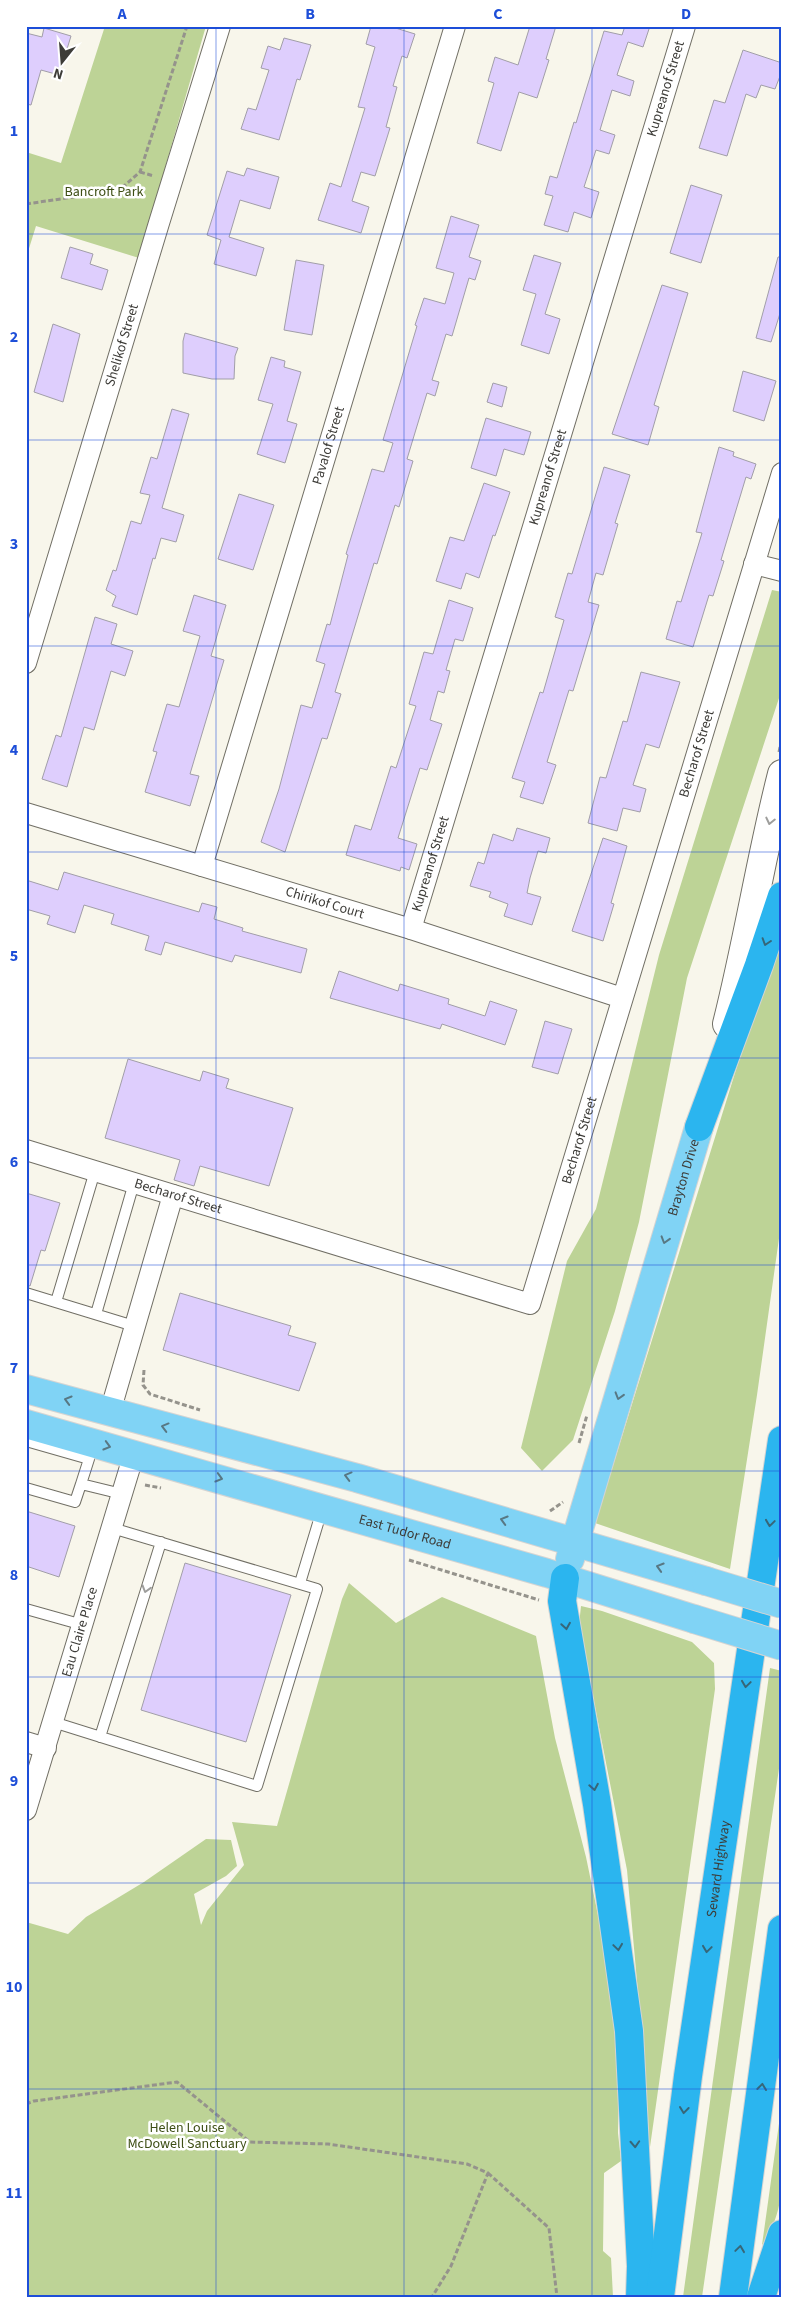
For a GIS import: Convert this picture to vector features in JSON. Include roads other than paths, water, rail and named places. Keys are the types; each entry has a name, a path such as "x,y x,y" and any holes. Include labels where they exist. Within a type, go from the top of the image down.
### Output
{"highway":[{"path":"699,1127 759,966 782,896"},
{"name":"Seward Highway","path":"660,2297 690,2066 782,1440"},
{"path":"565,1578 562,1601 598,1804 630,2031 641,2266 640,2297"},
{"path":"733,2297 782,1929"},
{"path":"762,2297 782,2234"}],"main road":[{"name":"Brayton Drive","path":"565,1578 699,1127 738,982 769,824 782,774"},
{"path":"26,1389 365,1480 782,1604"},
{"name":"East Tudor Road","path":"27,1430 134,1454 323,1508 565,1578 782,1646"}],"street":[{"name":"Shelikof Street","path":"26,663 220,26"},
{"name":"Pavalof Street","path":"202,866 456,26"},
{"name":"Kupreanof Street","path":"411,929 685,26"},
{"name":"Becharof Street","path":"26,1150 530,1304 782,472"},
{"path":"754,564 782,571"},
{"name":"Chirikof Court","path":"26,813 411,929 622,998"},
{"path":"110,1412 173,1195"},
{"name":"Eau Claire Place","path":"26,1810 134,1454"},
{"path":"26,1742 46,1748"}],"lane":[{"path":"56,1302 95,1171"},
{"path":"96,1314 134,1183"},
{"path":"26,1293 134,1326"},
{"path":"26,1488 75,1502 89,1458 27,1430"},
{"path":"81,1484 122,1494"},
{"path":"300,1583 323,1508"},
{"path":"53,1722 257,1786 317,1589 112,1528"},
{"path":"100,1737 161,1542"},
{"path":"26,1608 82,1625"}],"park label":[{"name":"Bancroft Park","path":"104,192"},
{"name":"Helen Louise McDowell Sanctuary","path":"187,2136"}]}
